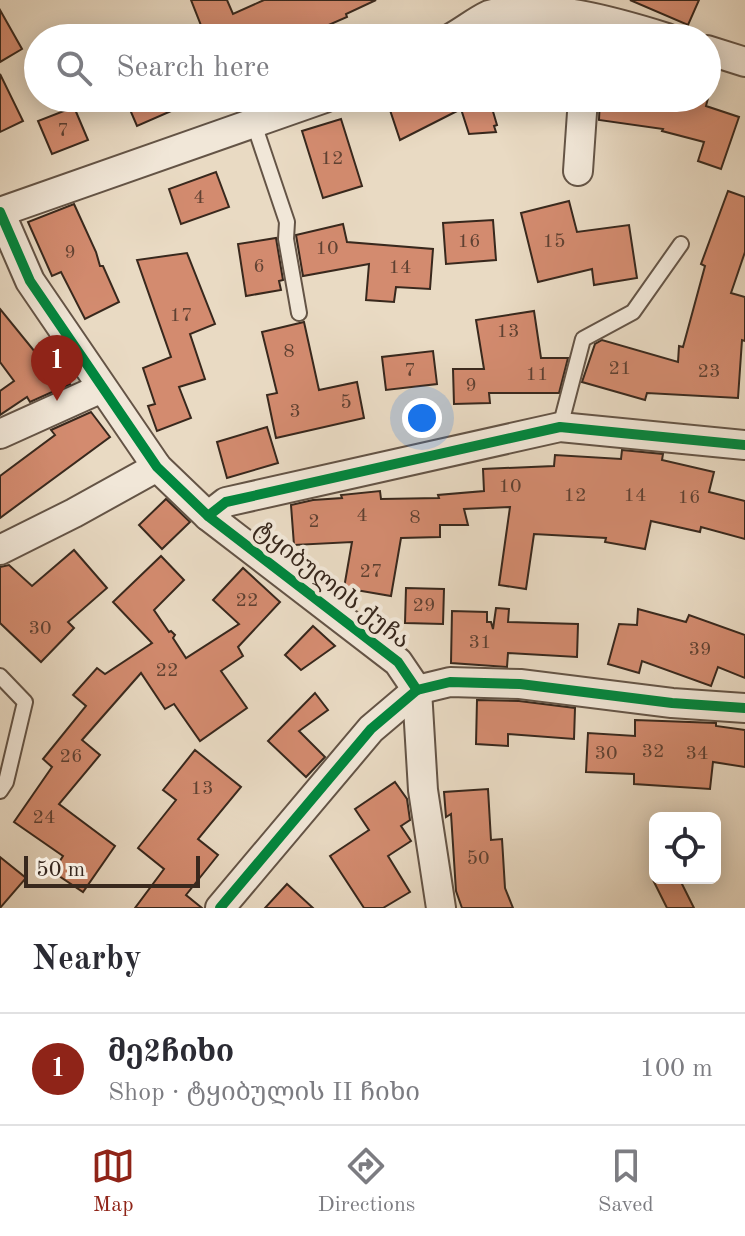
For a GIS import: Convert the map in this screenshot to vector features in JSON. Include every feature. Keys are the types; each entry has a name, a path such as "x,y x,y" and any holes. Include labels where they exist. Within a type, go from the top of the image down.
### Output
{"street":[{"path":"474,24 491,14 528,5 583,24"},
{"path":"721,54 745,62"},
{"path":"0,212 287,112"},
{"path":"578,171 582,112"},
{"name":"ტყიბულის ქუჩა","path":"0,212 30,281 157,467 208,516 398,662 417,690"},
{"path":"0,434 102,388"},
{"path":"208,516 226,502 560,427 745,445"},
{"path":"0,550 157,467"},
{"path":"220,908 371,729 417,690 450,682 520,684 672,703 745,708"},
{"path":"417,690 423,790 441,908"}],"lane":[{"path":"254,124 287,222 286,239 299,313"},
{"path":"560,427 583,339 633,312 681,244"},
{"path":"0,676 25,702 6,782 0,791"}],"building":[{"path":"191,0 227,0 233,14 264,0 376,0 331,24 200,24"},
{"path":"630,0 699,0 688,24"},
{"path":"0,10 22,49 0,62"},
{"path":"0,74 23,121 0,132"},
{"path":"721,111 739,117 721,169 698,161 704,142 663,129 599,120 599,112"},
{"path":"61,112 76,112 88,140 52,154 38,121"},
{"path":"131,112 169,112 137,126"},
{"path":"391,112 455,112 400,140"},
{"path":"462,112 493,112 496,132 469,134"},
{"path":"341,119 362,186 323,198 302,131"},
{"path":"216,172 229,207 181,224 169,189"},
{"path":"728,191 745,197 745,252 731,293 745,297 745,341 742,340 738,398 647,393 645,400 582,382 595,344 602,340 678,362 679,346 683,347 705,266 701,264"},
{"path":"569,201 577,232 629,225 637,278 594,285 592,269 538,282 521,213"},
{"path":"74,204 119,302 85,319 61,272 52,276 28,222"},
{"path":"493,220 496,260 446,264 443,223"},
{"path":"343,224 347,242 433,249 430,289 396,287 394,302 366,300 369,264 303,276 296,235"},
{"path":"276,238 283,280 279,281 281,290 246,296 238,244"},
{"path":"187,253 215,324 190,334 205,379 179,387 191,418 157,431 148,406 155,404 143,368 171,357 137,260"},
{"path":"0,309 57,379 63,374 70,384 30,402 27,397 0,415 0,391 14,381 0,362"},
{"path":"534,311 541,358 568,358 559,393 489,393 490,403 454,404 453,369 484,369 476,320"},
{"path":"304,322 319,390 357,382 364,418 276,438 267,395 277,393 262,332"},
{"path":"433,351 437,384 386,390 382,357"},
{"path":"91,412 110,437 0,518 0,476 55,435 51,430"},
{"path":"267,427 278,463 227,478 217,442"},
{"path":"622,450 663,454 662,460 714,472 709,492 745,501 745,539 701,527 700,532 651,521 645,549 605,542 606,538 534,534 526,589 499,585 510,507 464,509 468,525 440,525 440,537 401,538 391,596 344,588 352,542 294,545 291,505 380,491 381,499 439,498 438,495 484,491 483,469 554,466 555,455 621,459"},
{"path":"166,499 190,522 162,549 139,525"},
{"path":"74,550 107,588 68,622 74,628 41,662 0,623 0,567 9,565 32,586"},
{"path":"161,556 184,580 154,610 169,632 175,635 173,638 186,658 239,624 213,600 243,568 280,602 238,647 243,656 221,671 247,708 200,741 174,704 165,709 141,673 82,740 100,755 59,804 115,846 83,892 53,872 63,856 14,822 52,767 43,759 86,706 73,695 97,668 105,674 152,643 113,602"},
{"path":"406,588 444,589 443,624 405,623"},
{"path":"496,608 509,609 508,622 578,624 577,657 508,653 507,667 451,663 452,611 487,612 487,622 491,622 493,629"},
{"path":"638,609 686,622 689,615 745,635 745,678 718,667 711,686 642,661 639,673 608,664 619,624 637,625"},
{"path":"313,626 335,646 301,670 285,655"},
{"path":"315,693 328,710 299,731 325,757 306,777 268,741"},
{"path":"477,700 519,701 575,708 574,739 508,734 508,746 476,744"},
{"path":"635,720 716,723 716,726 745,730 745,767 713,762 710,789 634,784 634,774 586,772 588,733 635,736"},
{"path":"195,750 241,787 198,839 218,855 186,895 202,908 135,908 164,869 138,848 176,800 163,790"},
{"path":"395,782 407,799 410,820 401,826 411,841 388,856 410,892 383,908 364,908 330,856 369,830 355,809"},
{"path":"488,789 491,840 502,839 505,888 513,908 462,908 456,891 451,814 446,817 444,792"},
{"path":"0,857 26,878 0,908"},
{"path":"287,884 313,908 265,908"},
{"path":"655,884 682,884 694,908 667,908"}],"cycle path":[{"path":"0,212 30,281 157,467 208,516 398,662 417,690"},
{"path":"208,516 226,502 560,427 745,445"},
{"path":"220,908 371,729 417,690 450,682 520,684 672,703 745,708"}],"place":[{"name":"მე2ჩიხი","path":"57,401"}]}
